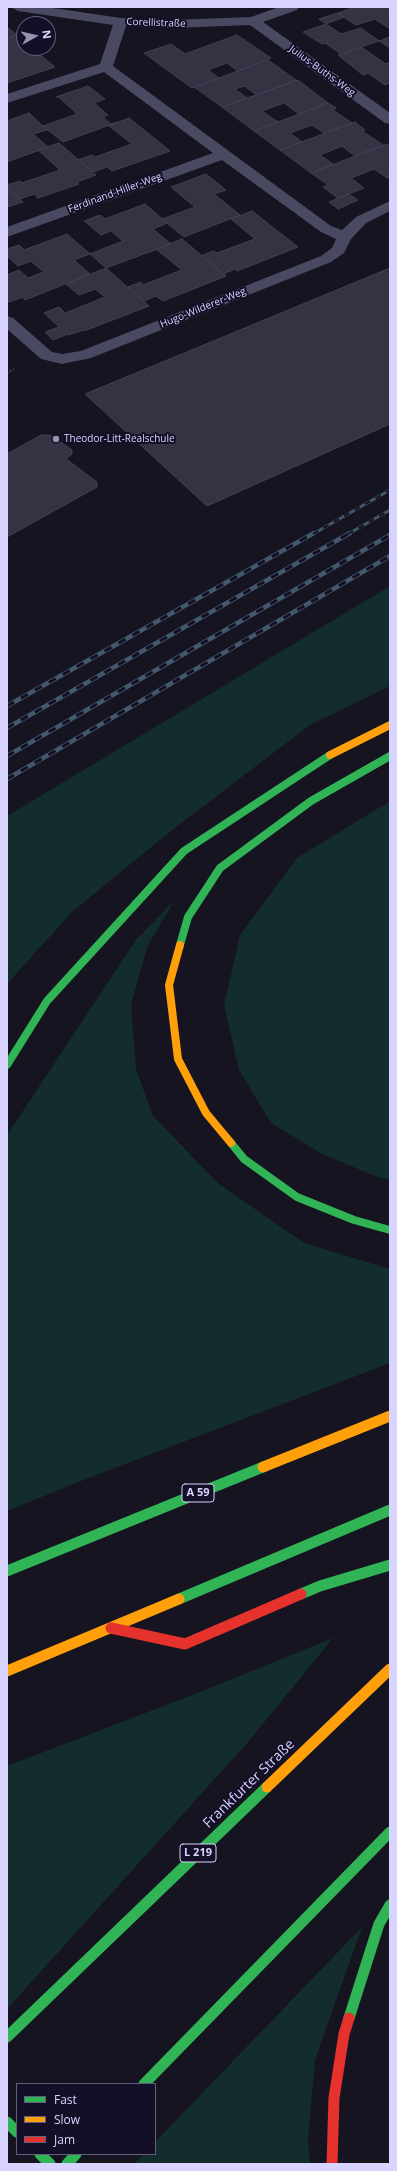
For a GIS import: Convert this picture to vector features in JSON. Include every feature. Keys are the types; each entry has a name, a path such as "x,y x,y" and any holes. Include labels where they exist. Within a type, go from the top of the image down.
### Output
{"main road":[{"path":"7,1065 47,1001 184,851 337,751 390,725"},
{"path":"390,756 311,801 220,868 188,917 169,985 178,1059 206,1113 244,1159 297,1197 354,1220 390,1230"},
{"name":"A 59","path":"7,1571 390,1416"},
{"path":"7,1671 390,1511"},
{"path":"110,1628 185,1644 320,1586 390,1564"},
{"name":"Frankfurter Straße","path":"7,2037 390,1669"},
{"path":"145,2083 390,1832"},
{"path":"332,2164 334,2098 344,2034 379,1924 390,1905"},
{"path":"7,2122 16,2131"},
{"path":"41,2155 50,2164"},
{"path":"67,2164 75,2155"}],"street":[{"name":"Corellistraße","path":"18,7 122,22 172,24 254,21 292,7"},
{"name":"Julius-Buths-Weg","path":"254,21 390,120"},
{"path":"106,66 122,22"},
{"path":"7,99 106,66"},
{"path":"106,66 326,228 344,237"},
{"name":"Ferdinand-Hiller-Weg","path":"7,232 224,154"},
{"name":"Hugo-Wilderer-Weg","path":"7,321 47,356 62,359 86,355 326,259 339,250 344,237 368,214 390,205"}],"green space":[{"path":"390,586 390,686 310,725 171,831 73,911 7,984 7,816"},
{"path":"390,801 390,1180 380,1178 322,1154 271,1123 239,1070 224,1005 240,935 297,858"},
{"path":"174,901 148,945 131,1005 136,1069 153,1116 219,1184 304,1243 390,1269 390,1363 86,1479 7,1511 7,1135 136,940"},
{"path":"333,1638 249,1741 7,2009 7,1766 205,1690"},
{"path":"362,1927 315,2060 308,2141 310,2164 134,2164 143,2155 156,2155 156,2141"}],"building":[{"path":"355,7 389,7 390,29 375,19 356,25 338,13"},
{"path":"338,13 344,17 326,24 319,19"},
{"path":"326,24 341,34 361,28 379,41 341,54 325,43 322,44 303,32"},
{"path":"7,27 16,35 7,39"},
{"path":"237,35 271,58 238,71 227,63 208,70 219,78 192,88 144,53 171,44 185,54"},
{"path":"16,36 16,56 42,56 55,67 7,83 7,65 9,65 7,63 7,39"},
{"path":"390,37 390,48 379,41"},
{"path":"361,47 386,64 390,62 390,83 385,85 368,73 363,75 338,55"},
{"path":"268,60 296,80 257,95 244,86 235,89 247,98 222,107 194,87"},
{"path":"298,80 328,103 299,114 284,103 262,111 278,122 254,131 222,107"},
{"path":"88,86 105,99 94,103 108,115 103,117 111,124 118,122 63,142 43,126 77,114 59,97 56,97"},
{"path":"328,103 336,108 333,110 352,123 324,133 312,125 290,133 302,142 280,150 254,131"},
{"path":"29,113 47,130 33,134 48,147 7,162 7,137 10,136 7,133 7,121"},
{"path":"129,118 170,151 112,171 107,167 93,172 78,160 92,155 95,157 132,144 109,126"},
{"path":"355,122 365,130 362,131 383,145 355,156 342,146 320,155 333,164 311,173 280,150"},
{"path":"59,143 96,175 77,182 79,184 38,198 34,194 20,199 7,188 7,185 20,181 22,183 60,170 38,150"},
{"path":"387,144 390,146 389,179 374,169 351,178 364,188 338,198 323,187 328,185 311,173"},
{"path":"206,174 226,190 214,194 240,215 184,237 162,219 195,207 171,187"},
{"path":"7,188 20,199 23,202 7,207"},
{"path":"349,194 358,200 338,209 329,202"},
{"path":"145,204 167,223 153,229 171,244 106,268 90,254 123,241 111,231 101,235 84,221 100,215 105,219"},
{"path":"252,211 298,247 237,271 235,269 223,274 201,256 213,251 217,253 255,239 231,219"},
{"path":"67,234 90,254 74,260 90,274 25,300 23,297 9,302 7,300 7,275 19,270 28,278 44,272 31,261 18,266 7,256 7,249 19,245 24,250"},
{"path":"182,239 226,276 163,301 156,296 144,301 128,287 141,282 143,285 182,270 156,249"},
{"path":"106,268 149,306 84,331 68,334 53,340 45,332 59,327 44,313 59,307 65,313 105,297 95,289 79,295 66,284"},
{"path":"390,268 390,424 207,506 85,394"},
{"path":"41,435 50,435 72,450 72,454 66,459 97,482 97,487 7,537 7,454"}],"railway":[{"path":"313,534 390,490"},
{"path":"348,534 390,510"},
{"path":"7,706 314,533"},
{"path":"7,728 350,533"},
{"path":"7,756 390,535"},
{"path":"7,779 390,556"}],"traffic: fast":[{"path":"7,1065 47,1001 184,851 330,755"},
{"path":"180,945 188,917 220,868 311,801 390,756"},
{"path":"231,1143 244,1159 297,1197 354,1220 390,1230"},
{"path":"7,1571 263,1467"},
{"path":"179,1599 390,1510"},
{"path":"301,1594 320,1586 390,1565"},
{"path":"7,2037 267,1787"},
{"path":"145,2083 390,1832"},
{"path":"349,2018 379,1924 390,1905"},
{"path":"7,2122 16,2131"},
{"path":"41,2155 50,2164"},
{"path":"67,2164 75,2155"}],"traffic: slow":[{"path":"330,755 390,725"},
{"path":"180,945 169,985 178,1059 206,1113 231,1143"},
{"path":"263,1467 390,1416"},
{"path":"7,1671 179,1599"},
{"path":"267,1787 390,1669"}],"traffic: jam":[{"path":"111,1628 185,1644 301,1594"},
{"path":"332,2164 334,2098 344,2034 349,2018"}],"place":[{"name":"Theodor-Litt-Realschule","path":"56,439"}]}
